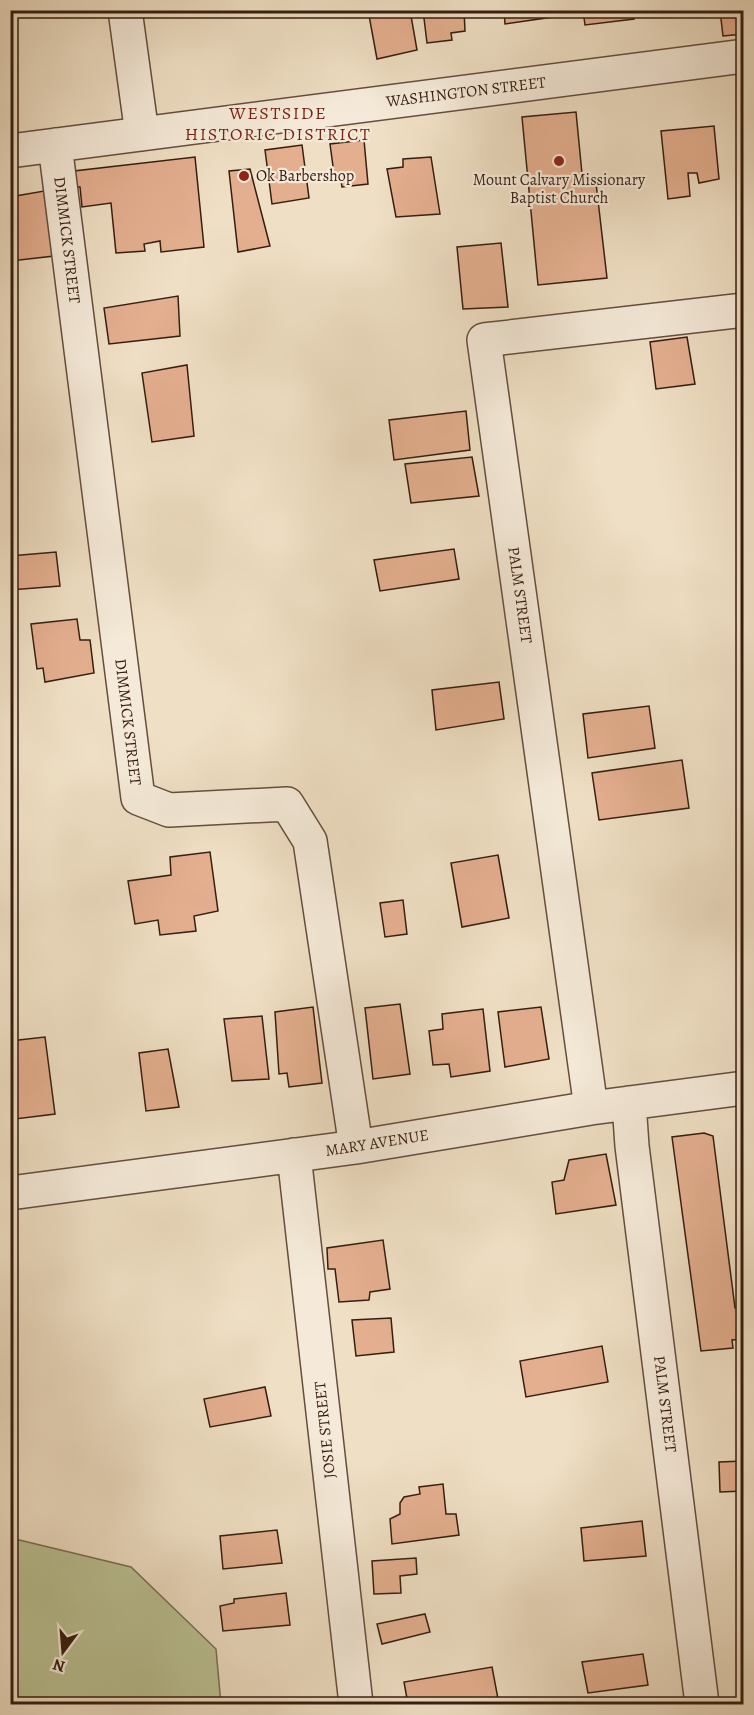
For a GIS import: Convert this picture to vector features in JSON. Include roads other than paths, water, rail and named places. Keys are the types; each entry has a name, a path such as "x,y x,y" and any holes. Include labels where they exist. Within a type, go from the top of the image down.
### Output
{"street":[{"path":"125,10 142,134"},
{"name":"WASHINGTON STREET","path":"10,151 744,56"},
{"name":"DIMMICK STREET","path":"56,146 138,798 169,810 287,804 293,813 310,842 356,1147"},
{"name":"PALM STREET","path":"591,1108 484,340 744,310"},
{"name":"MARY AVENUE","path":"10,1193 356,1147 591,1108 744,1088"},
{"name":"PALM STREET","path":"629,1103 632,1146 702,1704"},
{"name":"JOSIE STREET","path":"294,1155 356,1704"}],"place":[{"name":"Mount Calvary Missionary Baptist Church","path":"559,161"},
{"name":"Ok Barbershop","path":"244,176"}],"district":[{"name":"WESTSIDE HISTORIC DISTRICT","path":"278,123"}]}
